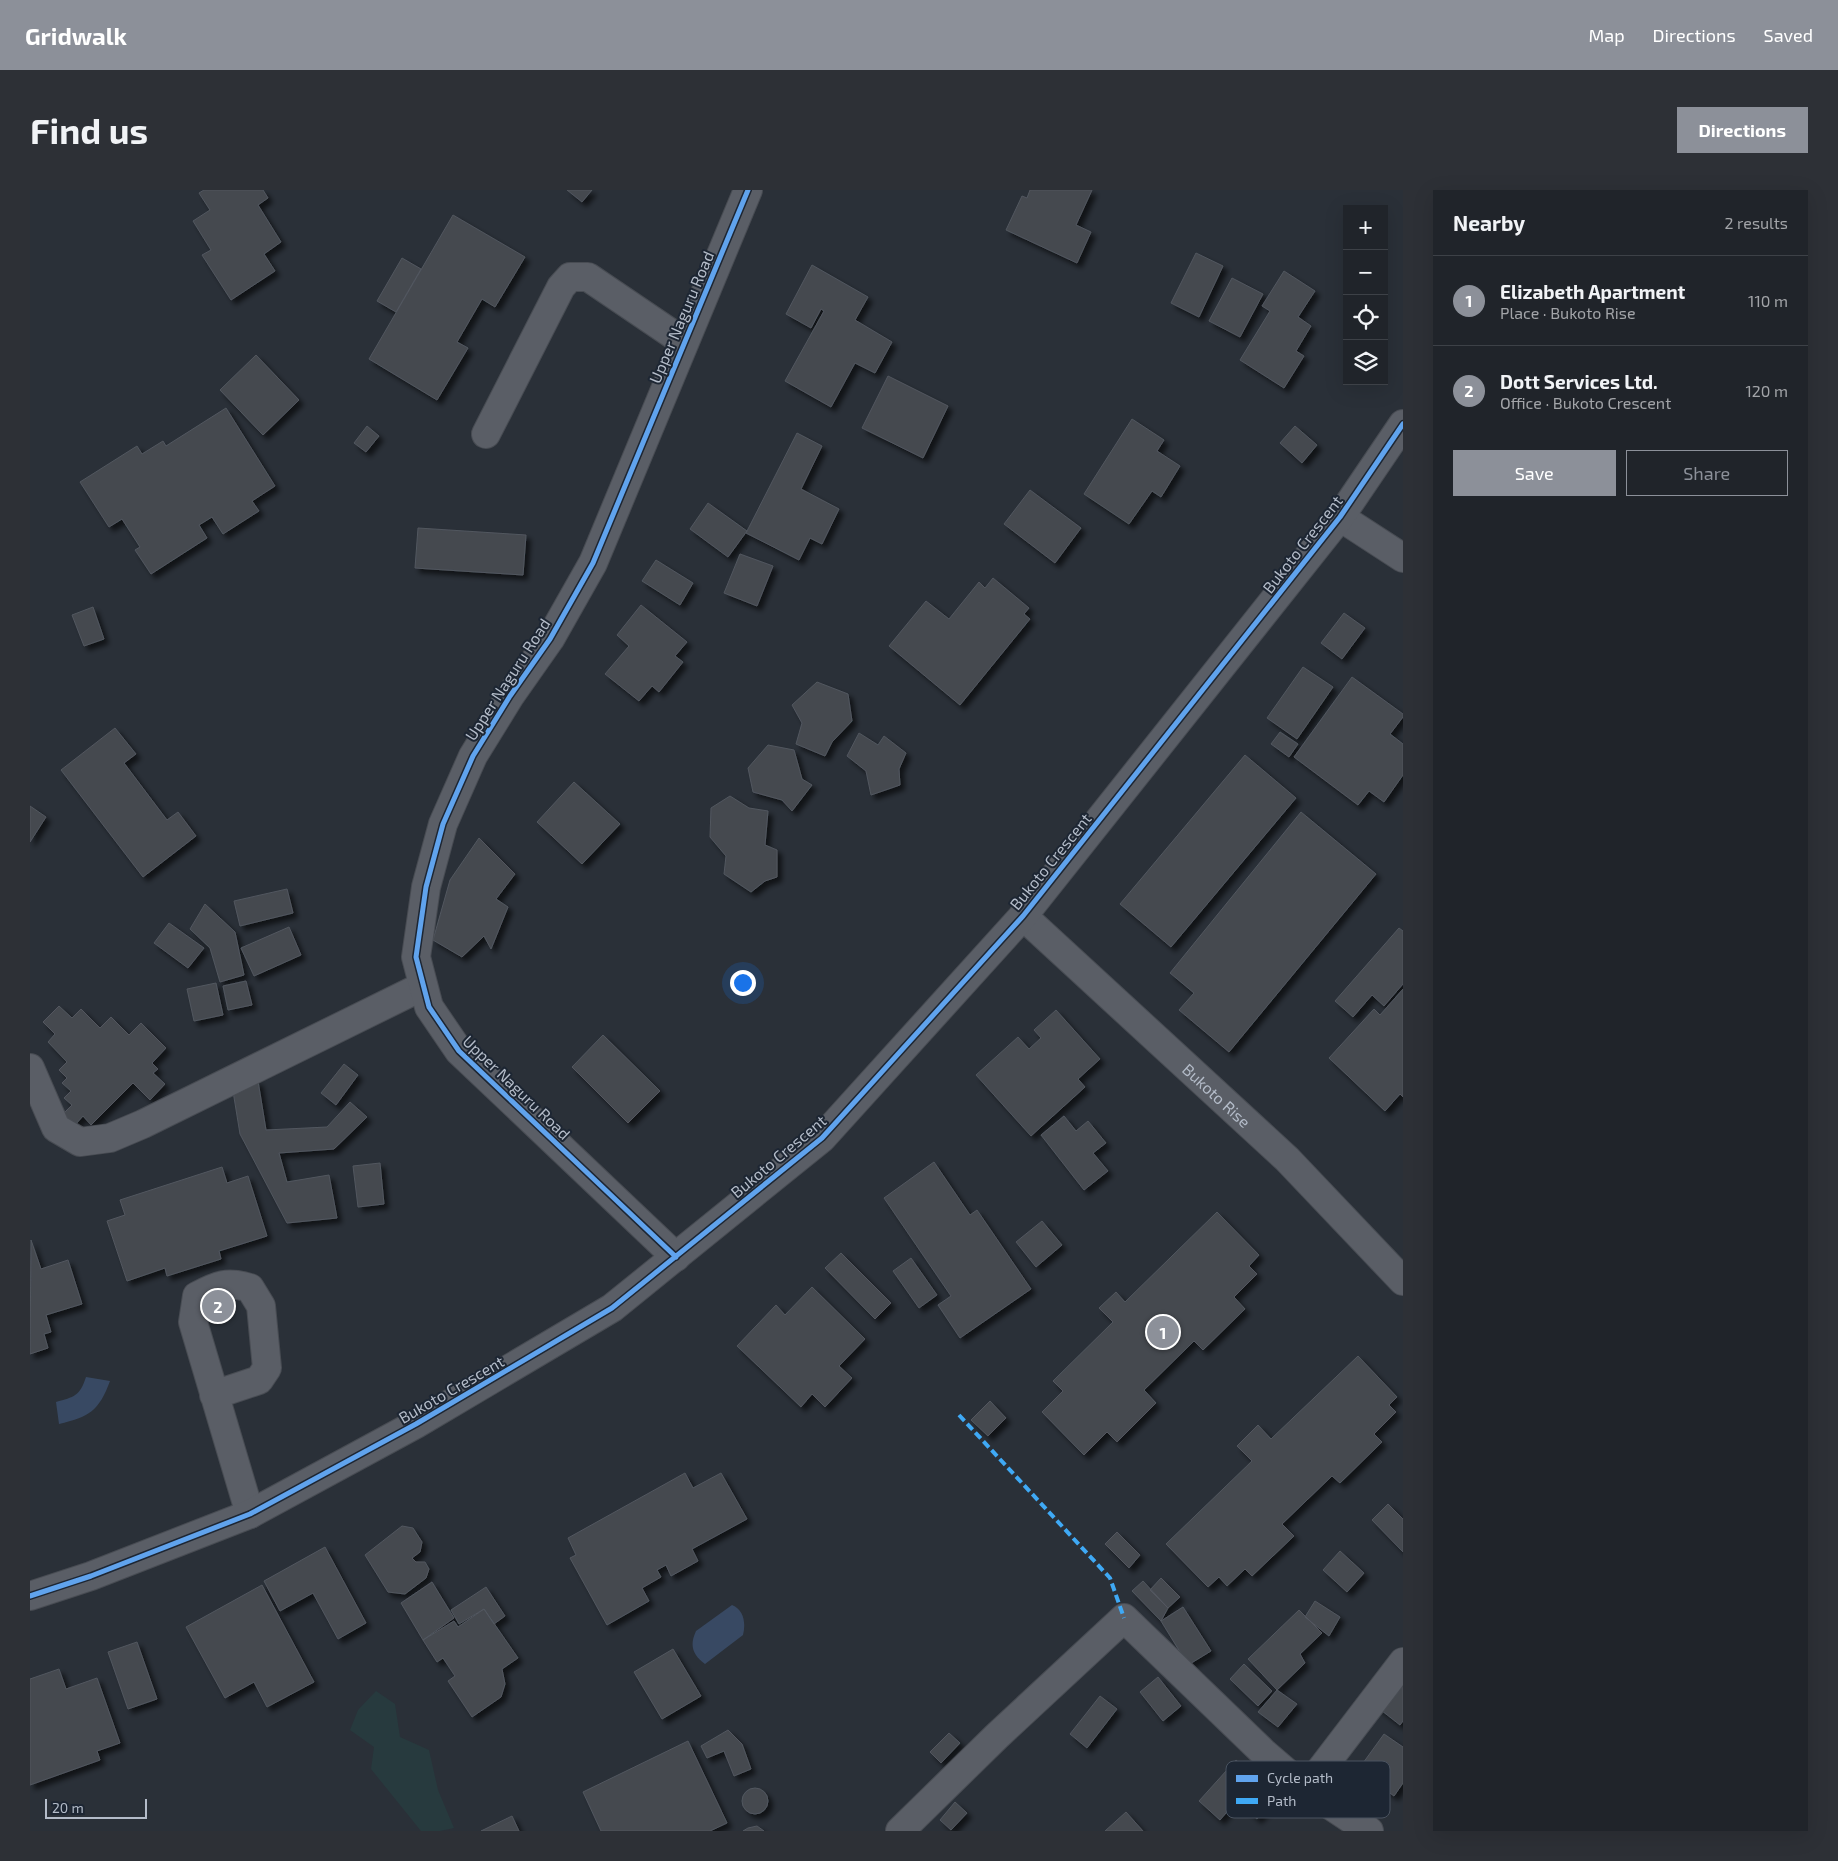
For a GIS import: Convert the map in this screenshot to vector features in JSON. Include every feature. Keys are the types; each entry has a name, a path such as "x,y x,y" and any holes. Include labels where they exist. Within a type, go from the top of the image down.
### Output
{"street":[{"name":"Upper Naguru Road","path":"676,1257 459,1051 429,1007 416,957 426,888 443,824 473,756 510,696 550,638 593,563 748,190"},
{"path":"486,434 561,287 570,277 588,277 684,342"},
{"name":"Bukoto Crescent","path":"30,1596 91,1576 250,1514 416,1424 612,1308 822,1138 1023,916 1340,518 1403,424"},
{"path":"1340,518 1403,558"},
{"name":"Bukoto Rise","path":"1023,916 1287,1159 1403,1281"},
{"path":"30,1068 56,1128 80,1142 110,1138 143,1124 423,986"},
{"path":"214,1395 250,1514"},
{"path":"900,1831 990,1742 1124,1618 1273,1761"},
{"path":"1327,1761 1403,1662"},
{"path":"1350,1818 1369,1831"}],"green space":[{"path":"376,1691 395,1704 400,1737 429,1750 438,1790 454,1828 440,1831 421,1831 371,1769 374,1747 350,1730 358,1710"}],"water":[{"path":"86,1377 110,1381 102,1399 92,1411 78,1419 59,1424 56,1402 76,1395"},
{"path":"732,1605 742,1614 743,1635 705,1664 693,1650 696,1631"}],"building":[{"path":"204,190 263,190 268,198 258,205 281,242 264,254 275,271 231,300 202,255 211,250 193,221 210,210 199,193"},
{"path":"567,190 592,190 582,202"},
{"path":"1030,190 1092,190 1076,225 1091,232 1077,263 1006,230 1022,196 1027,198"},
{"path":"453,215 525,257 495,307 482,299 457,342 468,348 437,400 369,359"},
{"path":"1196,253 1223,266 1199,317 1171,303"},
{"path":"402,258 421,269 396,312 377,301"},
{"path":"812,265 868,297 855,320 892,342 875,373 855,363 831,407 785,381 824,311 821,309 811,328 786,314"},
{"path":"1284,271 1315,291 1298,317 1311,326 1296,351 1304,356 1284,388 1240,360 1270,311 1262,306"},
{"path":"1232,278 1263,294 1240,337 1209,321"},
{"path":"256,355 299,400 263,435 220,390"},
{"path":"888,376 948,406 923,458 862,428"},
{"path":"226,408 275,486 252,501 259,511 223,534 212,517 199,525 207,538 151,574 135,550 140,547 122,519 109,527 80,482 137,446 142,454 163,441 166,446"},
{"path":"1132,419 1164,440 1157,451 1180,466 1161,497 1152,491 1129,524 1084,494"},
{"path":"367,426 379,436 366,452 354,443"},
{"path":"1295,426 1317,445 1302,463 1280,443"},
{"path":"797,433 822,446 801,489 839,509 822,544 810,538 799,560 746,533"},
{"path":"1030,490 1081,528 1055,563 1004,524"},
{"path":"708,503 747,531 728,557 690,529"},
{"path":"418,528 526,535 523,575 415,568"},
{"path":"740,554 773,566 757,606 724,593"},
{"path":"656,560 693,583 680,605 642,581"},
{"path":"993,578 1029,608 1024,614 1030,619 960,705 889,646 926,601 949,619 979,582 985,588"},
{"path":"641,605 687,642 675,656 683,662 659,692 652,686 639,701 605,674 629,646 617,635"},
{"path":"93,607 104,639 84,646 72,615"},
{"path":"1344,613 1365,628 1342,659 1321,643"},
{"path":"1303,667 1333,687 1297,739 1267,718"},
{"path":"1352,677 1403,714 1403,717 1390,734 1403,744 1403,775 1384,802 1369,791 1358,805 1294,757"},
{"path":"817,682 848,694 852,721 832,742 825,756 796,744 802,723 792,705"},
{"path":"115,728 136,754 124,763 167,820 178,812 196,836 143,877 61,770"},
{"path":"1280,732 1298,744 1289,757 1271,744"},
{"path":"859,733 878,745 884,736 906,753 899,769 900,785 871,795 866,771 847,756"},
{"path":"768,745 794,750 802,779 812,785 792,811 782,800 753,792 748,768"},
{"path":"1245,755 1296,798 1171,947 1120,904"},
{"path":"574,782 620,824 582,864 537,822"},
{"path":"730,796 749,808 768,811 765,845 777,850 777,877 765,881 751,892 724,874 726,856 710,837 711,808"},
{"path":"30,806 46,817 30,842"},
{"path":"1301,812 1376,874 1229,1052 1179,1010 1194,993 1170,973"},
{"path":"479,838 515,874 496,899 508,907 491,949 484,936 462,957 433,940 450,880"},
{"path":"287,889 293,913 240,926 234,901"},
{"path":"205,904 235,932 244,975 220,982 210,948 190,929"},
{"path":"169,923 204,948 188,968 154,943"},
{"path":"289,927 301,955 254,976 241,948"},
{"path":"1399,928 1403,931 1403,984 1384,1006 1372,995 1353,1017 1335,1001"},
{"path":"246,981 252,1005 228,1010 223,986"},
{"path":"216,983 223,1015 194,1021 187,989"},
{"path":"1403,989 1403,1097 1400,1094 1385,1111 1329,1058 1374,1009 1380,1015"},
{"path":"59,1006 72,1018 81,1009 100,1028 111,1017 129,1035 141,1023 166,1048 152,1063 158,1069 153,1073 165,1084 150,1100 133,1083 91,1125 83,1116 75,1125 63,1114 72,1105 64,1098 71,1091 62,1083 67,1078 59,1070 67,1062 48,1042 55,1034 43,1022"},
{"path":"1056,1010 1100,1059 1078,1079 1085,1087 1031,1136 976,1075 1018,1037 1029,1049 1041,1038 1034,1030"},
{"path":"603,1035 660,1091 628,1123 572,1067"},
{"path":"344,1064 358,1075 336,1105 321,1093"},
{"path":"258,1081 266,1130 327,1127 350,1102 367,1117 334,1149 279,1153 287,1182 329,1175 337,1218 287,1223 240,1134 232,1085"},
{"path":"1064,1116 1076,1131 1088,1121 1106,1143 1093,1153 1108,1171 1084,1190 1041,1135"},
{"path":"934,1162 970,1215 977,1210 1031,1289 960,1338 938,1305 951,1296 884,1198"},
{"path":"380,1163 384,1204 358,1207 353,1166"},
{"path":"222,1167 227,1183 248,1176 267,1236 219,1251 221,1259 167,1276 165,1268 127,1281 107,1221 125,1215 120,1200"},
{"path":"1217,1212 1259,1255 1249,1266 1257,1274 1234,1297 1245,1309 1203,1350 1194,1341 1144,1390 1156,1403 1117,1442 1107,1432 1084,1455 1042,1412 1063,1391 1053,1381 1113,1322 1099,1308 1116,1292 1125,1302"},
{"path":"1042,1221 1062,1245 1036,1267 1016,1242"},
{"path":"31,1240 41,1269 68,1260 82,1304 46,1315 51,1332 44,1334 48,1348 30,1354"},
{"path":"841,1253 891,1303 875,1319 825,1268"},
{"path":"911,1258 937,1295 919,1308 893,1271"},
{"path":"812,1287 865,1339 839,1366 852,1378 825,1407 812,1394 801,1407 737,1346 776,1305 785,1315"},
{"path":"1358,1356 1397,1397 1389,1405 1396,1412 1374,1434 1382,1442 1340,1483 1332,1476 1282,1524 1294,1536 1252,1576 1245,1569 1227,1586 1219,1577 1208,1587 1166,1544 1252,1461 1237,1446 1258,1425 1271,1439"},
{"path":"990,1401 1006,1418 988,1436 971,1420"},
{"path":"685,1473 693,1488 721,1473 747,1519 692,1549 698,1561 671,1576 666,1565 657,1570 661,1577 642,1588 649,1601 607,1625 570,1558 576,1555 568,1538"},
{"path":"1388,1504 1403,1519 1403,1552 1372,1520"},
{"path":"402,1526 413,1528 422,1542 420,1552 412,1558 416,1562 425,1562 429,1569 426,1578 405,1594 388,1592 365,1555"},
{"path":"1117,1532 1140,1555 1129,1568 1105,1544"},
{"path":"325,1547 366,1623 338,1639 313,1593 280,1611 264,1581"},
{"path":"1340,1551 1364,1573 1347,1592 1323,1570"},
{"path":"1161,1578 1180,1597 1168,1608 1150,1590"},
{"path":"1143,1581 1168,1608 1161,1621 1132,1591"},
{"path":"432,1582 454,1618 423,1640 401,1603"},
{"path":"262,1585 314,1682 267,1707 254,1682 225,1698 186,1627"},
{"path":"486,1587 505,1616 494,1624 484,1609 459,1624 451,1610"},
{"path":"1315,1601 1340,1617 1329,1636 1305,1617"},
{"path":"1183,1607 1211,1651 1188,1665 1161,1621"},
{"path":"484,1609 518,1658 502,1669 505,1684 501,1697 472,1717 448,1681 455,1676 443,1658 437,1662 423,1640 454,1621 458,1627"},
{"path":"1299,1610 1322,1633 1300,1654 1305,1663 1277,1690 1248,1659"},
{"path":"137,1642 157,1699 128,1709 108,1652"},
{"path":"673,1649 701,1696 662,1719 634,1672"},
{"path":"1244,1664 1272,1691 1258,1706 1230,1679"},
{"path":"59,1669 66,1689 97,1678 120,1743 97,1751 100,1760 30,1785 30,1679"},
{"path":"1158,1677 1181,1706 1163,1721 1140,1692"},
{"path":"1393,1677 1403,1685 1403,1721 1400,1725 1372,1703"},
{"path":"1277,1690 1297,1704 1278,1727 1258,1712"},
{"path":"1100,1696 1117,1709 1087,1748 1070,1734"},
{"path":"728,1730 742,1744 751,1769 734,1776 724,1751 707,1758 701,1746"},
{"path":"949,1733 960,1743 941,1763 930,1752"},
{"path":"1384,1734 1403,1747 1403,1783 1394,1796 1390,1793 1390,1761 1364,1761"},
{"path":"688,1741 727,1823 710,1831 601,1831 583,1792"},
{"path":"1226,1771 1226,1813 1220,1820 1199,1801"},
{"path":"755,1788 764,1792 768,1801 764,1810 755,1814 746,1810 742,1801 746,1792"},
{"path":"955,1802 967,1813 951,1830 940,1820"},
{"path":"1126,1812 1143,1831 1105,1831"},
{"path":"512,1816 519,1831 481,1831"},
{"path":"757,1826 764,1831 743,1831 748,1828"}],"marked path":[{"path":"959,1415 1110,1578 1124,1618"}],"cycle path":[{"path":"676,1257 459,1051 429,1007 416,957 426,887 443,824 473,756 510,696 550,639 593,563 748,190"},
{"path":"30,1596 91,1576 250,1514 416,1424 612,1308 822,1138 1023,916 1340,517 1403,424"}],"place":[{"name":"Dott Services Ltd.","path":"218,1306"},
{"name":"Elizabeth Apartment","path":"1163,1332"}]}
